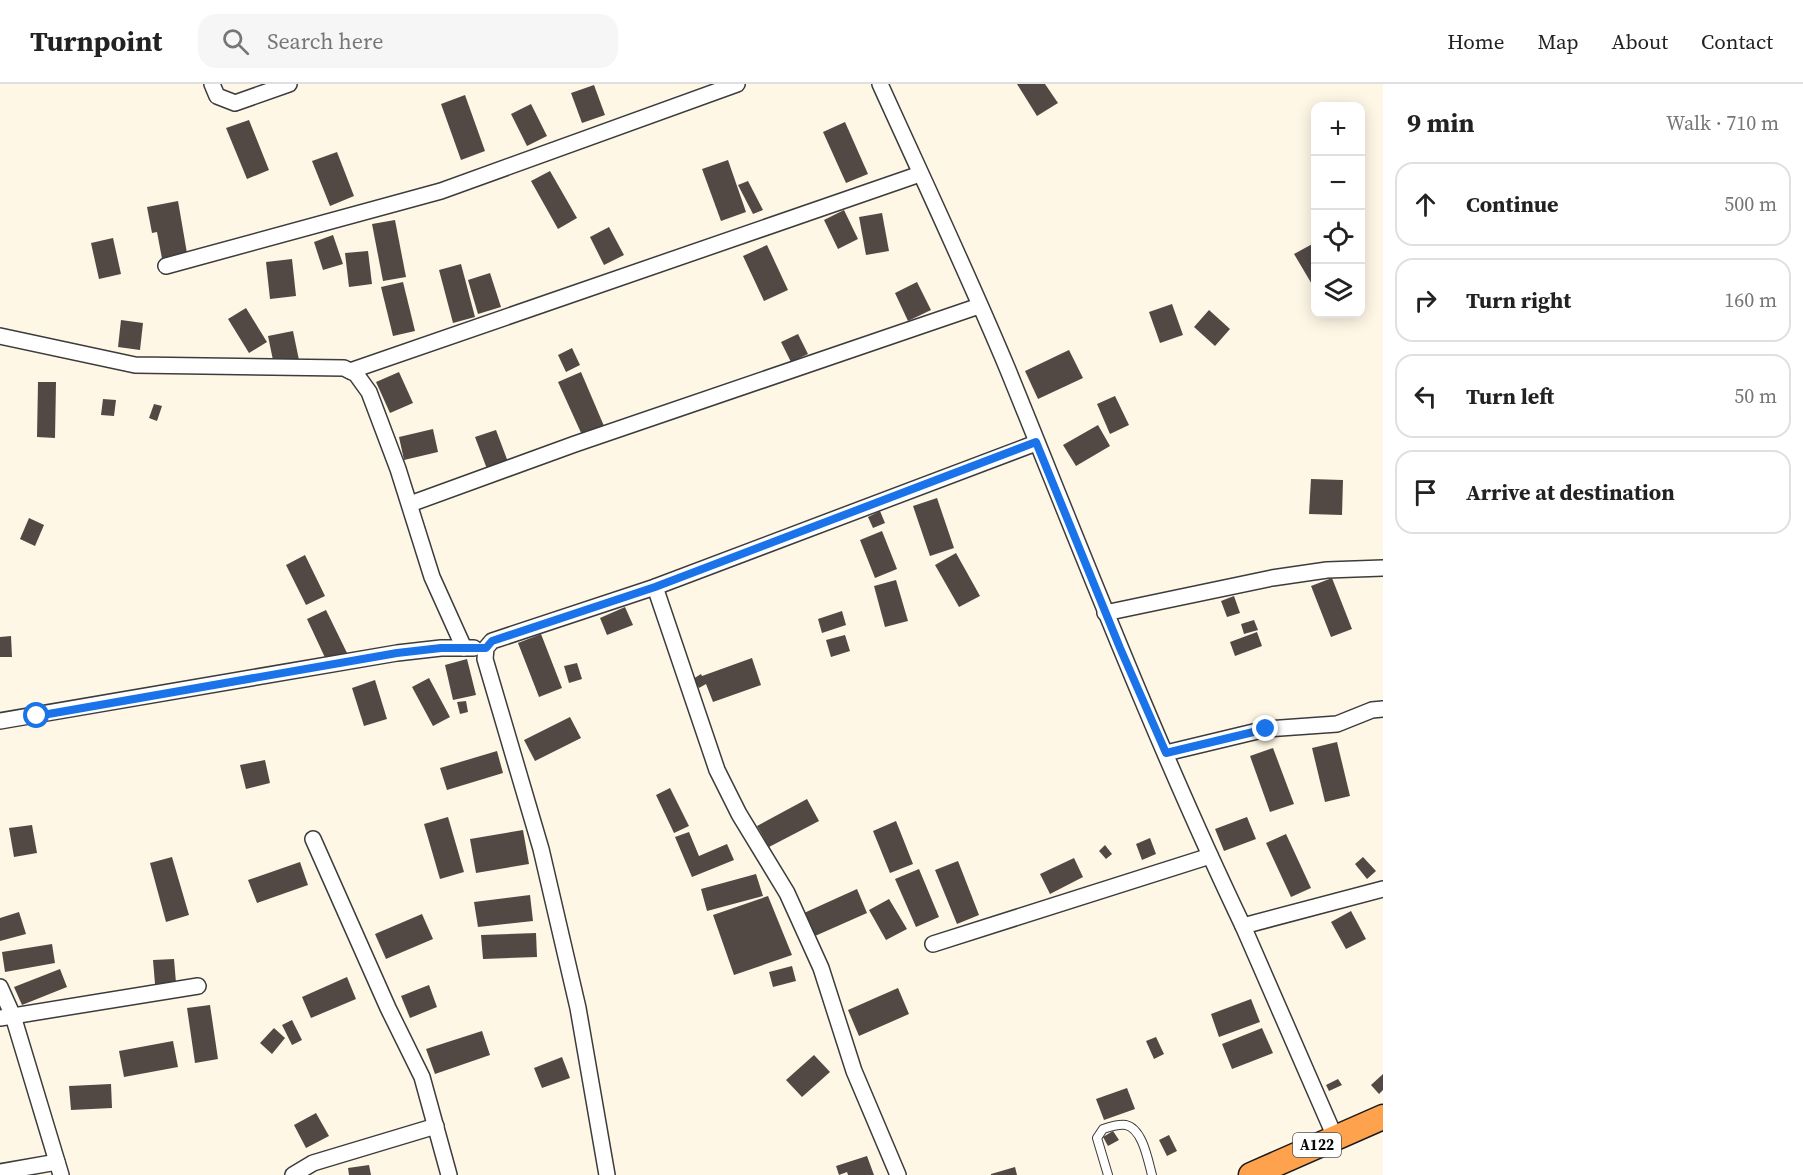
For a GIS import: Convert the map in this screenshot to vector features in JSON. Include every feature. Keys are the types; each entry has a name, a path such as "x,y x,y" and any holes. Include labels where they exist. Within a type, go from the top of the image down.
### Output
{"highway":[{"name":"A122","path":"1251,1175 1383,1117"}],"street":[{"path":"213,84 217,96 235,103 289,84"},
{"path":"166,266 441,191 736,84"},
{"path":"880,84 979,306 1105,613 1335,1137"},
{"path":"350,371 920,174"},
{"path":"410,504 575,444 979,306"},
{"path":"0,336 135,365 344,369 356,374 369,392 410,504 432,577 464,648"},
{"path":"607,1175 579,1008 541,849 485,659 486,648 492,641 655,587 1036,442"},
{"path":"1105,613 1272,578 1327,570 1383,568"},
{"path":"655,587 717,770 739,813 787,893 821,968 854,1071 898,1175"},
{"path":"0,721 397,653 486,648"},
{"path":"1166,753 1266,729 1337,724 1371,710 1383,709"},
{"path":"313,839 388,1008 422,1077 449,1175"},
{"path":"933,944 1210,856"},
{"path":"1244,926 1383,889"},
{"path":"7,1017 198,986"},
{"path":"0,987 7,1017 59,1169 0,1172"},
{"path":"293,1175 312,1163 436,1126"}],"lane":[{"path":"1108,1175 1097,1138 1102,1129 1125,1125 1133,1129 1143,1144 1152,1175"}],"building":[{"path":"1017,84 1045,84 1058,103 1037,116"},
{"path":"594,85 605,115 582,123 571,93"},
{"path":"465,95 485,151 461,160 441,104"},
{"path":"531,104 547,136 527,146 511,114"},
{"path":"249,120 269,170 247,179 226,128"},
{"path":"845,122 868,174 846,183 823,132"},
{"path":"337,152 354,196 330,206 312,161"},
{"path":"728,160 746,212 721,221 702,169"},
{"path":"550,171 577,218 558,229 531,181"},
{"path":"748,181 763,210 753,214 738,185"},
{"path":"178,201 188,259 163,264 157,232 152,233 147,207"},
{"path":"844,210 858,239 838,249 824,220"},
{"path":"882,213 889,251 866,255 859,217"},
{"path":"395,220 406,277 383,281 372,224"},
{"path":"609,227 624,255 604,265 590,237"},
{"path":"333,235 343,264 323,270 314,242"},
{"path":"113,238 121,274 99,279 91,243"},
{"path":"767,245 788,290 764,301 743,256"},
{"path":"1311,245 1311,283 1294,254"},
{"path":"368,251 372,284 349,287 345,253"},
{"path":"292,259 296,296 270,299 266,262"},
{"path":"461,264 475,317 453,323 439,270"},
{"path":"490,273 501,307 478,314 468,280"},
{"path":"403,282 415,331 393,336 381,287"},
{"path":"917,282 931,310 908,321 895,293"},
{"path":"1172,304 1183,335 1160,343 1149,312"},
{"path":"246,308 267,342 249,353 228,319"},
{"path":"1209,310 1230,329 1215,346 1194,327"},
{"path":"121,320 143,323 140,350 118,347"},
{"path":"293,331 299,360 274,365 268,336"},
{"path":"798,334 808,354 791,362 781,342"},
{"path":"572,348 580,365 566,372 558,355"},
{"path":"1069,350 1083,378 1038,399 1025,371"},
{"path":"399,372 413,403 390,413 376,382"},
{"path":"581,372 604,426 582,435 558,382"},
{"path":"38,382 56,382 55,438 37,437"},
{"path":"1115,396 1129,425 1110,434 1097,404"},
{"path":"103,399 116,400 114,416 101,415"},
{"path":"154,404 162,406 157,421 149,418"},
{"path":"1098,425 1110,446 1076,466 1063,445"},
{"path":"433,429 438,452 404,460 399,437"},
{"path":"496,430 508,462 487,469 475,437"},
{"path":"1311,479 1343,480 1342,515 1309,514"},
{"path":"937,498 954,548 930,556 913,506"},
{"path":"880,511 885,523 873,528 868,517"},
{"path":"29,518 44,525 35,546 20,539"},
{"path":"882,531 897,569 875,578 860,540"},
{"path":"956,553 980,596 959,607 935,565"},
{"path":"305,555 325,596 306,605 286,565"},
{"path":"1332,578 1352,629 1331,637 1311,586"},
{"path":"896,580 908,621 885,627 874,586"},
{"path":"1234,596 1240,613 1227,617 1221,601"},
{"path":"625,607 633,625 607,635 600,618"},
{"path":"326,610 348,655 328,664 307,619"},
{"path":"842,611 846,625 822,633 818,619"},
{"path":"1254,620 1258,630 1244,634 1241,624"},
{"path":"1257,632 1262,646 1235,656 1230,642"},
{"path":"541,634 562,688 539,697 518,643"},
{"path":"845,635 850,651 831,657 826,640"},
{"path":"11,636 12,657 0,657 0,637"},
{"path":"752,658 761,685 713,702 706,684 699,688 693,679 701,674 702,676"},
{"path":"467,659 476,695 453,700 445,665"},
{"path":"577,663 582,679 569,683 564,666"},
{"path":"429,678 450,717 433,726 412,687"},
{"path":"375,680 387,719 364,726 352,688"},
{"path":"466,701 468,712 460,714 457,702"},
{"path":"570,717 581,738 535,761 524,740"},
{"path":"1337,742 1350,796 1325,802 1312,748"},
{"path":"1273,748 1294,804 1270,812 1250,756"},
{"path":"497,751 503,773 447,790 440,768"},
{"path":"265,760 270,783 246,789 240,765"},
{"path":"670,788 689,826 674,833 656,795"},
{"path":"807,799 819,821 769,847 757,826"},
{"path":"448,817 464,872 440,879 424,824"},
{"path":"1247,817 1256,839 1224,851 1215,829"},
{"path":"896,821 913,864 890,873 873,831"},
{"path":"32,825 37,853 14,857 9,828"},
{"path":"523,830 529,864 476,873 470,839"},
{"path":"689,832 699,856 727,844 734,860 692,877 675,837"},
{"path":"1286,834 1311,888 1291,897 1266,843"},
{"path":"1150,838 1156,854 1142,860 1136,844"},
{"path":"1105,845 1112,854 1106,859 1099,851"},
{"path":"172,857 189,915 166,922 150,863"},
{"path":"1363,857 1376,871 1367,879 1355,864"},
{"path":"1074,858 1083,877 1050,894 1040,874"},
{"path":"958,861 979,915 957,924 935,870"},
{"path":"300,862 308,885 257,903 248,880"},
{"path":"919,869 939,917 916,927 895,879"},
{"path":"756,874 763,896 707,911 701,889"},
{"path":"857,889 867,913 815,936 804,913"},
{"path":"530,895 533,921 478,927 474,902"},
{"path":"768,896 792,955 734,975 713,915"},
{"path":"889,899 907,929 886,940 869,910"},
{"path":"1351,911 1366,939 1346,949 1331,922"},
{"path":"19,912 26,934 0,941 0,918"},
{"path":"422,914 433,939 386,959 375,934"},
{"path":"536,933 537,957 483,959 481,935"},
{"path":"52,944 55,963 5,972 2,952"},
{"path":"174,959 176,983 155,984 153,960"},
{"path":"792,966 796,981 773,987 769,972"},
{"path":"60,969 67,987 22,1005 14,987"},
{"path":"347,977 356,999 311,1018 302,997"},
{"path":"429,985 437,1007 410,1018 401,996"},
{"path":"898,988 909,1014 859,1036 848,1010"},
{"path":"1251,999 1260,1022 1219,1037 1211,1014"},
{"path":"210,1005 218,1059 195,1063 187,1008"},
{"path":"292,1020 302,1040 292,1045 282,1025"},
{"path":"274,1028 285,1038 272,1054 260,1043"},
{"path":"1262,1028 1273,1053 1232,1069 1222,1044"},
{"path":"482,1031 490,1055 435,1074 426,1049"},
{"path":"1156,1037 1164,1054 1154,1059 1146,1041"},
{"path":"173,1041 178,1067 124,1077 119,1051"},
{"path":"814,1055 830,1072 802,1097 786,1080"},
{"path":"562,1057 570,1078 542,1088 534,1068"},
{"path":"1383,1074 1383,1090 1379,1094 1371,1085"},
{"path":"1338,1079 1342,1085 1329,1091 1326,1085"},
{"path":"111,1084 112,1108 71,1110 69,1086"},
{"path":"1127,1088 1135,1109 1104,1120 1096,1099"},
{"path":"316,1113 329,1136 306,1148 294,1125"},
{"path":"1113,1131 1119,1140 1108,1146 1103,1137"},
{"path":"1169,1135 1177,1151 1167,1156 1159,1140"},
{"path":"867,1156 874,1175 848,1175 847,1172 839,1175 836,1166"},
{"path":"369,1165 371,1175 349,1175 348,1168"},
{"path":"1015,1167 1017,1175 991,1175 991,1174"}],"route":[{"path":"37,716 397,653 441,648 486,648 492,641 655,587 1036,442 1120,648 1166,753 1266,729"}]}
